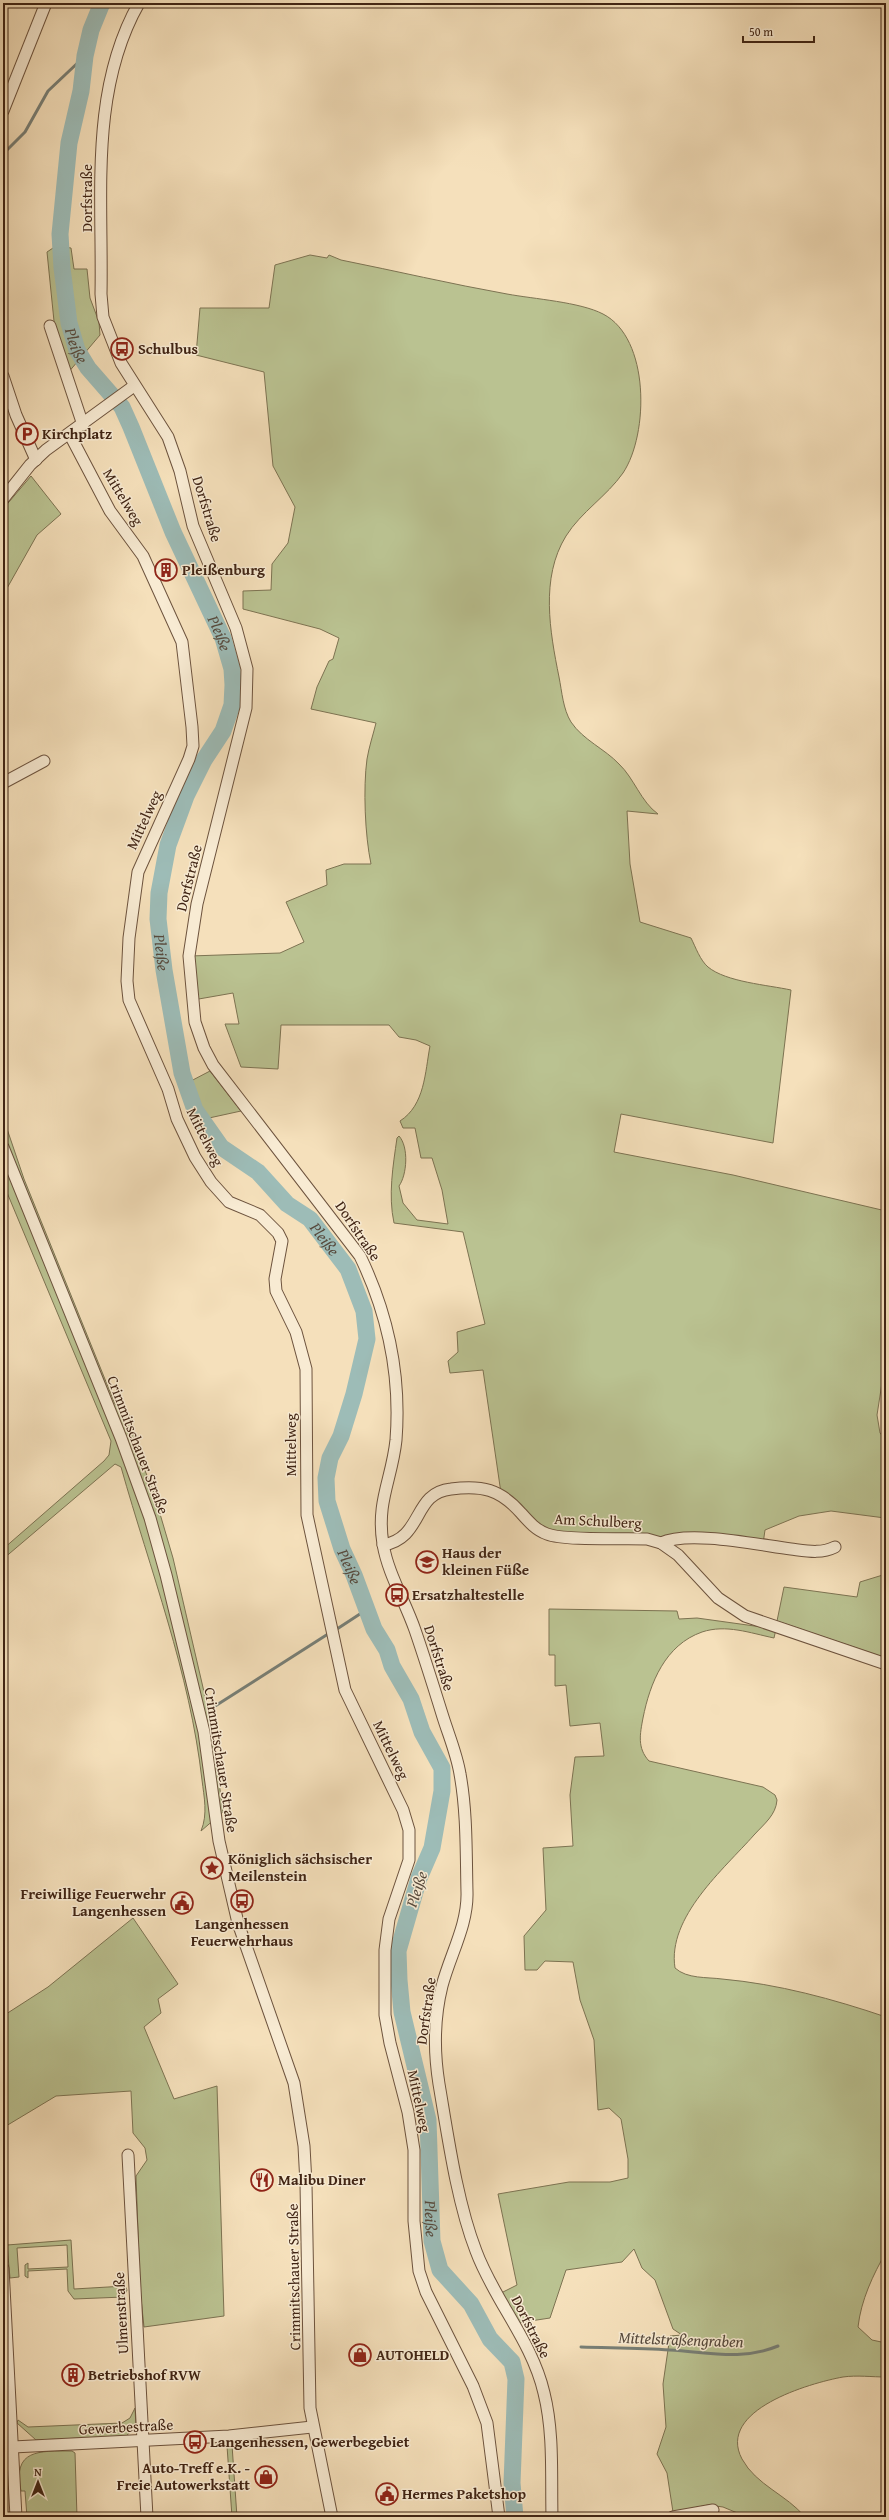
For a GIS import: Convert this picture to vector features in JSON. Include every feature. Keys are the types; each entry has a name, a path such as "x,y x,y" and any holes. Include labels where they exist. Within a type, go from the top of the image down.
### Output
{"street":[{"path":"3,111 46,3"},
{"name":"Dorfstraße","path":"139,3 120,46 107,92 102,164 101,294 103,317 121,363 134,386 160,422 168,437 180,471 193,526 236,628 247,669 246,708 197,904 190,948 189,979 195,1022 204,1048 213,1065 360,1256 386,1317 392,1349 396,1414 396,1442 380,1518 383,1545 414,1626 461,1775 467,1897 463,1926 442,1988 436,2058 455,2166 476,2252 508,2316 527,2346 543,2389 550,2421 552,2517"},
{"path":"50,326 83,425"},
{"path":"3,376 16,415 36,460"},
{"path":"3,499 36,460 124,392 134,386"},
{"name":"Mittelweg","path":"70,434 110,510 143,556 182,642 189,688 193,746 189,759 145,851 138,872 129,938 128,990 133,1012 168,1089 177,1119 195,1157 211,1182 229,1202 260,1215 278,1233 282,1241 275,1279 276,1291 296,1332 306,1369 306,1494 307,1515 311,1536 345,1690 403,1810 409,1830 409,1860 389,1919 384,1950 384,1985 385,2015 388,2036 408,2112 414,2150 414,2221 419,2271 426,2292 472,2386 485,2417 499,2517"},
{"path":"3,783 44,762"},
{"name":"Crimmitschauer Straße","path":"3,1147 121,1438 150,1518 166,1575 204,1732 219,1841 236,1916 245,1949 294,2083 303,2138 306,2184 312,2427 332,2517"},
{"name":"Am Schulberg","path":"383,1545 394,1543 406,1535 432,1494 451,1489 471,1488 490,1490 504,1496 533,1526 550,1535 647,1539 661,1543 678,1555 718,1598 745,1616 886,1664"},
{"name":"Am Schulberg","path":"661,1543 673,1539 718,1539 818,1552 835,1547"},
{"name":"Ulmenstraße","path":"128,2155 147,2517"},
{"path":"3,2268 16,2517"},
{"name":"Gewerbestraße","path":"13,2447 143,2442 229,2436 312,2427"},
{"path":"673,2517 713,2510"}],"green space":[{"path":"56,246 71,248 74,269 87,269 90,298 99,322 100,335 67,374 55,331 47,252"},
{"path":"310,255 327,258 329,255 341,260 465,286 556,301 593,310 603,314 618,326 630,343 637,365 640,388 640,412 632,456 617,481 572,527 558,552 553,569 549,605 550,624 564,706 568,717 576,728 619,764 629,776 642,797 658,814 627,811 630,864 640,922 691,938 703,961 708,967 716,972 736,980 791,990 773,1143 621,1114 614,1152 733,1175 886,1211 886,1357 877,1415 880,1433 886,1440 886,1524 885,1518 831,1511 799,1516 765,1530 763,1544 674,1538 550,1534 501,1493 483,1370 450,1373 448,1361 458,1352 457,1332 485,1324 463,1232 394,1223 391,1191 397,1138 399,1136 406,1154 404,1175 399,1186 403,1203 417,1220 448,1224 442,1190 432,1158 421,1158 415,1128 403,1128 400,1121 415,1106 419,1097 425,1077 430,1046 416,1040 399,1037 389,1025 281,1025 278,1069 241,1067 225,1024 239,1024 233,993 193,1000 190,956 280,953 304,942 286,902 327,885 326,870 344,864 371,864 366,826 365,784 367,759 376,723 311,709 317,687 329,661 333,659 339,638 320,629 243,609 243,591 271,590 272,564 288,543 295,507 273,466 264,372 196,355 200,308 269,308 275,265"},
{"path":"31,476 61,514 37,535 6,590 3,580 3,509"},
{"path":"210,1071 241,1111 209,1118 200,1108 189,1082"},
{"path":"3,1117 24,1179 115,1404 128,1413 132,1420 134,1444 153,1490 173,1558 211,1722 223,1812 201,1831 205,1812 204,1799 196,1740 188,1700 168,1622 121,1467 115,1464 3,1559 3,1549 104,1461 109,1455 111,1441 3,1183"},
{"path":"886,1574 886,1658 777,1621 784,1587 857,1597 860,1582"},
{"path":"549,1609 677,1611 679,1619 697,1618 776,1629 774,1638 738,1630 720,1629 702,1632 689,1638 678,1646 661,1667 646,1705 640,1741 645,1756 649,1761 763,1787 775,1795 777,1800 772,1815 769,1819 700,1895 689,1912 680,1930 675,1949 675,1968 680,1972 691,1976 743,1981 785,1988 846,2004 886,2017 886,2252 868,2288 858,2327 872,2340 886,2343 886,2377 843,2377 810,2385 790,2393 770,2402 754,2413 742,2426 738,2442 742,2459 755,2476 790,2502 805,2517 747,2517 723,2507 708,2505 673,2512 667,2473 657,2454 666,2427 663,2384 670,2336 682,2335 673,2329 655,2280 642,2268 634,2249 622,2262 566,2270 550,2318 517,2323 501,2293 517,2285 498,2194 569,2182 610,2182 628,2178 628,2159 621,2119 609,2108 598,2110 594,2040 580,2000 573,1962 545,1961 537,1970 525,1970 524,1936 546,1910 543,1848 573,1846 570,1795 575,1757 604,1756 600,1723 570,1726 566,1685 555,1686 555,1655 549,1655"},
{"path":"133,1918 178,1984 158,1999 161,2013 144,2027 174,2099 217,2086 224,2316 144,2327 140,2289 136,2176 147,2160 145,2148 133,2133 131,2091 56,2096 6,2126 6,2146 3,2146 3,2016 48,1987"},
{"path":"71,2240 74,2289 125,2286 127,2290 124,2297 74,2299 68,2291 67,2269 28,2271 28,2278 25,2276 25,2265 28,2263 28,2269 68,2267 67,2245 17,2248 19,2277 10,2278 7,2245"},
{"path":"135,2408 136,2427 126,2436 36,2440 17,2423 18,2420 28,2427 122,2423 130,2418"},
{"path":"232,2445 237,2517 232,2517 227,2446"},
{"path":"49,2451 72,2451 75,2453 77,2517 27,2517 25,2491 21,2491 19,2477 24,2460 31,2455"}],"waterway":[{"name":"Pleiße","path":"102,3 91,30 85,56 81,91 69,143 60,234 62,268 69,323 77,350 88,368 122,407 173,532 223,638 232,669 232,705 223,731 204,760 186,796 168,845 159,893 158,919 164,970 182,1073 195,1110 221,1147 258,1172 287,1204 310,1219 348,1269 364,1311 367,1339 354,1394 341,1436 330,1458 326,1478 327,1501 342,1549 354,1575 374,1629 387,1650 392,1666 411,1699 422,1732 442,1768 442,1791 432,1848 419,1878 398,1951 402,2012 428,2120 432,2241 440,2270 471,2304 490,2339 512,2362 516,2379 512,2483 515,2517"},
{"path":"3,154 25,132 48,91 85,56"},
{"path":"337,1629 366,1610"},
{"path":"212,1708 328,1634"},
{"name":"Mittelstraßengraben","path":"581,2347 659,2349 711,2354 738,2354 765,2351 778,2346"}],"place":[{"name":"Schulbus","path":"122,349"},
{"name":"Kirchplatz","path":"27,434"},
{"name":"Pleißenburg","path":"166,570"},
{"name":"Haus der kleinen Füße","path":"427,1562"},
{"name":"Ersatzhaltestelle","path":"397,1595"},
{"name":"Königlich sächsischer Meilenstein","path":"212,1868"},
{"name":"Langenhessen Feuerwehrhaus","path":"242,1901"},
{"name":"Freiwillige Feuerwehr Langenhessen","path":"182,1903"},
{"name":"Malibu Diner","path":"262,2180"},
{"name":"AUTOHELD","path":"360,2355"},
{"name":"Betriebshof RVW","path":"73,2375"},
{"name":"Langenhessen, Gewerbegebiet","path":"195,2442"},
{"name":"Auto-Treff e.K. - Freie Autowerkstatt","path":"266,2477"},
{"name":"Hermes Paketshop","path":"387,2494"}]}
